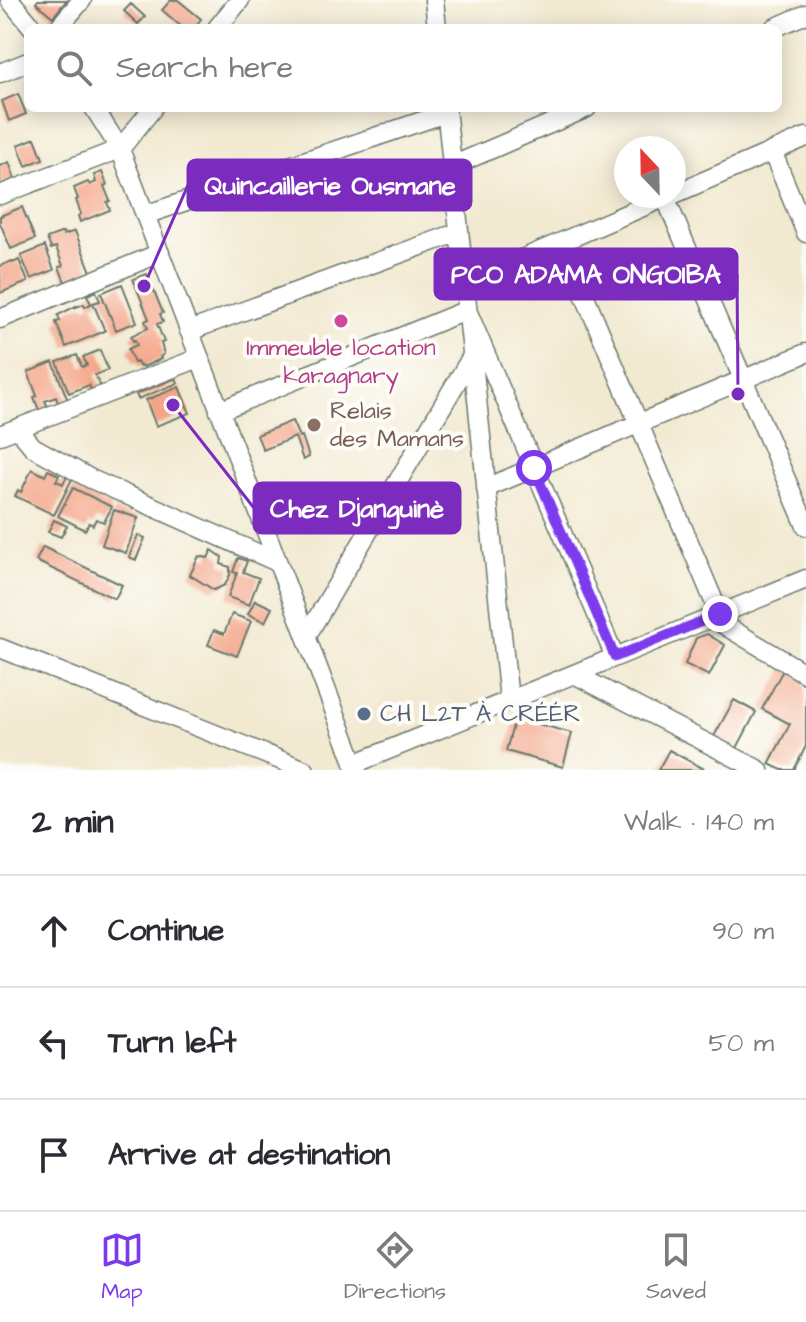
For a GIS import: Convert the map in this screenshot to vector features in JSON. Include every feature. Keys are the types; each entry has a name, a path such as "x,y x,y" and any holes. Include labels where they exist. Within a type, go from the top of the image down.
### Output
{"street":[{"path":"10,0 30,24"},
{"path":"61,24 82,0"},
{"path":"220,24 240,0"},
{"path":"434,0 437,24"},
{"path":"782,24 806,14"},
{"path":"0,73 24,64"},
{"path":"97,112 120,149 356,767 509,700 806,579"},
{"path":"0,195 120,149 150,112"},
{"path":"145,215 443,112"},
{"path":"446,112 509,700"},
{"path":"452,166 578,112"},
{"path":"686,189 806,137"},
{"path":"772,151 804,225"},
{"path":"464,284 641,208"},
{"path":"674,208 806,526"},
{"path":"189,331 459,232"},
{"path":"562,242 724,625 806,674"},
{"path":"0,319 160,253"},
{"path":"219,411 467,310"},
{"path":"467,310 615,657"},
{"path":"486,488 806,353"},
{"path":"306,637 472,356"},
{"path":"9,432 199,358"},
{"path":"9,432 91,479 277,562"},
{"path":"0,648 305,770"},
{"path":"574,674 759,770"}],"building":[{"path":"38,0 67,0 53,17 36,3"},
{"path":"171,0 178,0 201,19 197,24 178,24 162,10"},
{"path":"131,4 145,17 138,24 124,11"},
{"path":"18,94 26,114 9,121 2,101"},
{"path":"35,138 43,159 26,166 18,145"},
{"path":"9,162 15,179 0,185 0,166"},
{"path":"102,172 110,210 80,222 74,188 96,182 94,175"},
{"path":"22,207 35,239 11,249 0,216"},
{"path":"75,231 91,272 65,282 56,247 51,249 47,238"},
{"path":"45,246 54,270 31,279 21,256"},
{"path":"19,260 28,282 0,293 0,266"},
{"path":"147,274 163,313 160,314 163,322 157,324 164,342 161,343 164,354 161,359 143,367 134,363 128,349 137,345 131,336 148,328 145,321 149,319 133,279"},
{"path":"122,284 137,322 116,330 101,293"},
{"path":"96,291 100,301 93,303 105,331 66,347 56,322 60,321 58,315 76,306 91,304 87,295"},
{"path":"100,350 108,370 95,375 101,388 92,392 89,385 69,393 57,362 77,355 82,367 87,365 83,357"},
{"path":"53,362 68,401 59,405 56,397 45,401 49,409 40,413 28,372"},
{"path":"176,378 178,383 138,399 136,394"},
{"path":"179,387 190,413 156,426 146,400"},
{"path":"292,421 299,437 302,436 309,457 303,460 295,437 263,450 257,435"},
{"path":"32,469 45,476 48,470 59,475 56,481 63,484 68,474 73,477 54,515 15,496 18,490 21,492"},
{"path":"73,488 112,507 104,522 96,519 85,530 58,516"},
{"path":"114,510 138,518 126,553 102,545"},
{"path":"54,520 67,526 61,537 48,532"},
{"path":"138,535 145,538 136,560 129,557"},
{"path":"43,547 122,585 115,599 36,561"},
{"path":"212,550 222,557 221,564 230,567 225,585 214,590 190,575 199,556 208,558"},
{"path":"238,558 247,561 243,572 259,578 249,605 228,597 237,573 233,572"},
{"path":"255,600 272,608 265,622 248,614"},
{"path":"232,614 251,621 237,656 208,645 214,630 224,634"},
{"path":"707,634 725,645 709,676 685,664 696,638"},
{"path":"784,668 806,680 806,746 794,770 782,770 769,764 790,724 762,709"},
{"path":"734,700 756,712 736,750 713,738"},
{"path":"515,718 572,733 563,767 506,751"},
{"path":"669,750 706,770 658,770"}],"place":[{"name":"Quincaillerie Ousmane","path":"144,286"},
{"name":"Immeuble location karagnary","path":"341,321"},
{"name":"PCO ADAMA ONGOIBA","path":"738,394"},
{"name":"Chez Djanguinè","path":"173,405"},
{"name":"Relais des Mamans","path":"314,425"},
{"name":"CH L2T À CRÉÉR","path":"364,714"}],"route":[{"path":"534,468 615,657 720,614"}]}
